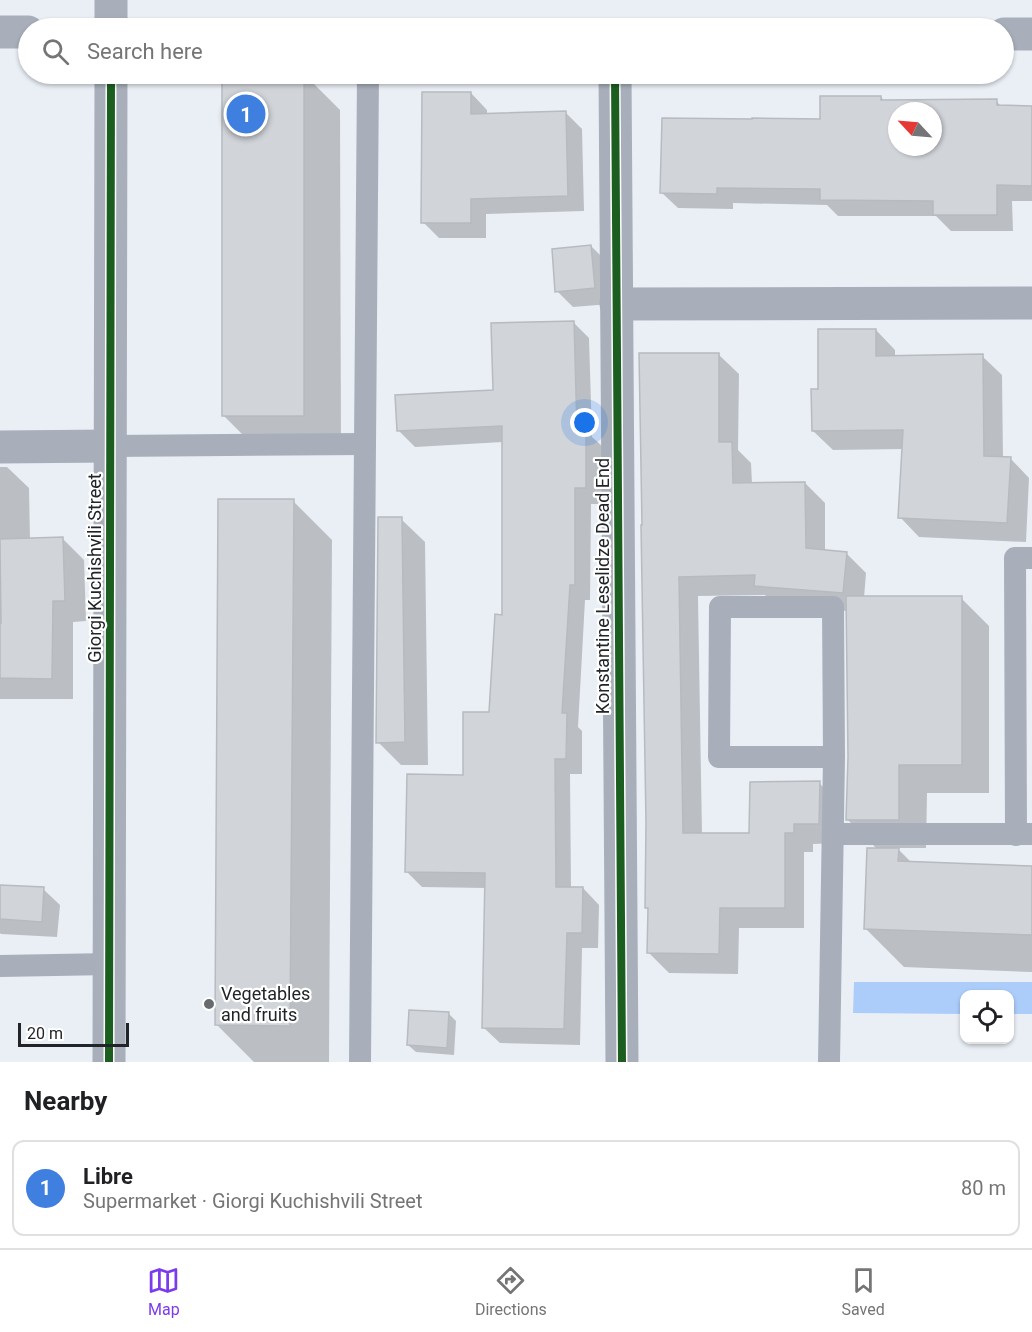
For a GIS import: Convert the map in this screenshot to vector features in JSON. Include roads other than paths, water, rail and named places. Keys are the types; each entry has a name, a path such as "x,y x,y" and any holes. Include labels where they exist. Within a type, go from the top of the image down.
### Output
{"street":[{"path":"111,0 111,18"},
{"path":"0,32 18,32"},
{"path":"1014,34 1032,34"},
{"name":"Giorgi Kuchishvili Street","path":"109,1062 111,84"},
{"name":"Konstantine Leselidze Dead End","path":"615,84 622,1062"},
{"path":"616,304 1032,303"},
{"path":"0,447 110,446"}],"lane":[{"path":"360,1062 368,84"},
{"path":"110,446 365,444"},
{"path":"832,834 1024,834 1015,558 1032,558"},
{"path":"829,1062 834,758 833,607 720,607 719,757 834,758"},
{"path":"0,966 110,964"}],"place":[{"name":"Libre","path":"246,114"},
{"name":"Vegetables and fruits","path":"209,1004"}]}
